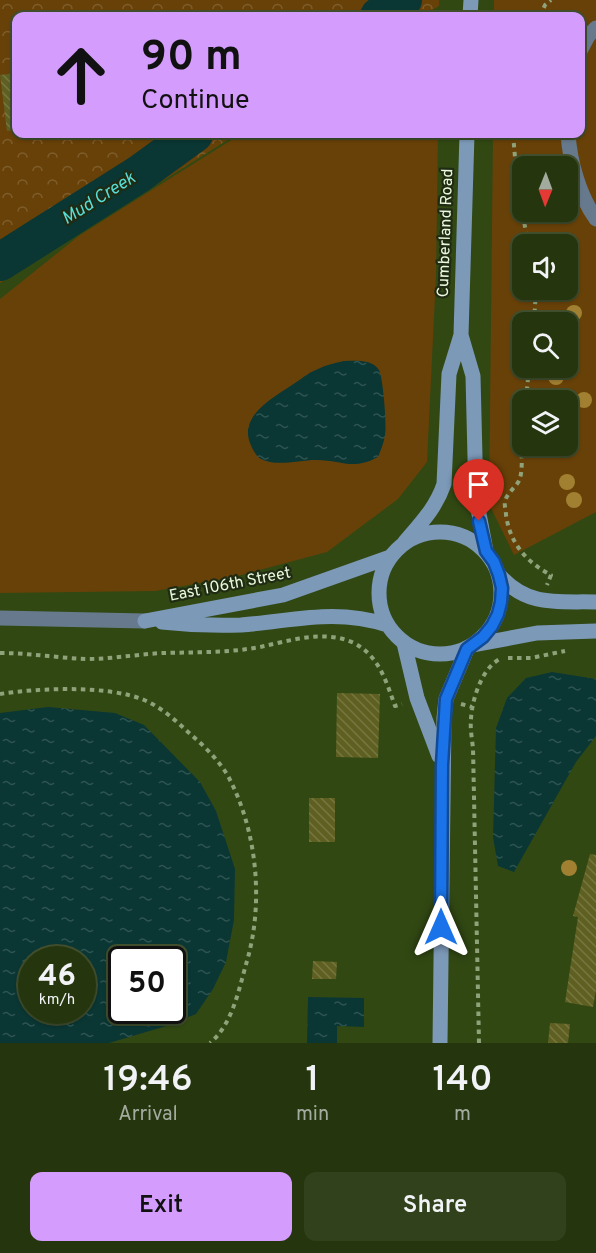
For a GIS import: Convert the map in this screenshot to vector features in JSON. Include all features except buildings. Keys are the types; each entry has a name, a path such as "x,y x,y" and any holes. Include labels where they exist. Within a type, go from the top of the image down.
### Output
{"main road":[{"name":"Cumberland Road","path":"404,543 433,510 444,484 449,374 461,334 467,138"},
{"name":"Cumberland Road","path":"461,334 472,376 476,498 486,551"},
{"path":"440,1043 442,765 446,699 470,647 492,626 498,614 502,588 494,562 486,551 472,540 455,533 438,531 420,535 404,543 390,556 382,572 378,589 380,606 388,625 404,643 418,651 435,655 451,654 470,647 537,633 596,631"},
{"name":"East 106th Street","path":"145,621 284,595 390,556"},
{"path":"499,575 510,587 541,602 596,602"},
{"name":"East 106th Street","path":"145,621 202,626 243,625 313,616 341,616 367,619 388,625"},
{"path":"404,643 417,698 442,765"}],"street":[{"path":"585,42 596,27"},
{"path":"568,138 577,181 596,219"},
{"name":"East 106th Street","path":"0,618 145,621"}],"path":[{"path":"542,12 551,0"},
{"path":"513,138 517,180 526,234"},
{"path":"521,456 520,479 504,503 508,528 525,558 551,575"},
{"path":"0,653 86,659 115,658 162,653 252,649 301,638 336,639 353,643 372,656 382,671 394,706"},
{"path":"479,1043 472,707 484,676 493,663 506,658 531,658 569,651"},
{"path":"0,694 26,690 91,691 120,694 144,700 169,714 217,760 227,774 241,804 252,843 256,882 254,937 235,1004 225,1024 210,1043"}],"green space":[{"path":"0,0 439,0 439,6 429,12 12,12 12,138 231,138 0,283"},
{"path":"494,0 596,0 596,512 514,555 489,504 493,138 585,138 585,12 494,12"},
{"path":"235,138 438,138 436,275 427,462 398,499 327,552 234,577 155,591 0,593 0,299 80,235"}],"water":[{"path":"344,361 368,362 379,370 383,391 385,430 378,457 354,464 325,460 274,463 259,458 249,440 248,430 256,412 272,398 310,373 324,366"},
{"path":"552,672 596,679 596,736 576,762 514,872 498,866 493,837 496,728 507,698 526,678"},
{"path":"48,707 115,713 144,725 200,782 216,811 235,869 234,920 226,962 213,989 196,1014 186,1018 186,946 108,946 108,1024 171,1024 109,1043 0,1043 0,713"},
{"path":"308,997 364,998 364,1027 337,1026 337,1043 307,1043"}],"waterway":[{"name":"Mud Creek","path":"385,12 403,0"},
{"name":"Mud Creek","path":"0,262 139,174 188,138"}],"route":[{"path":"441,927 442,765 446,699 467,649 483,637 492,626 501,602 502,588 499,575 486,551 479,521"}]}
